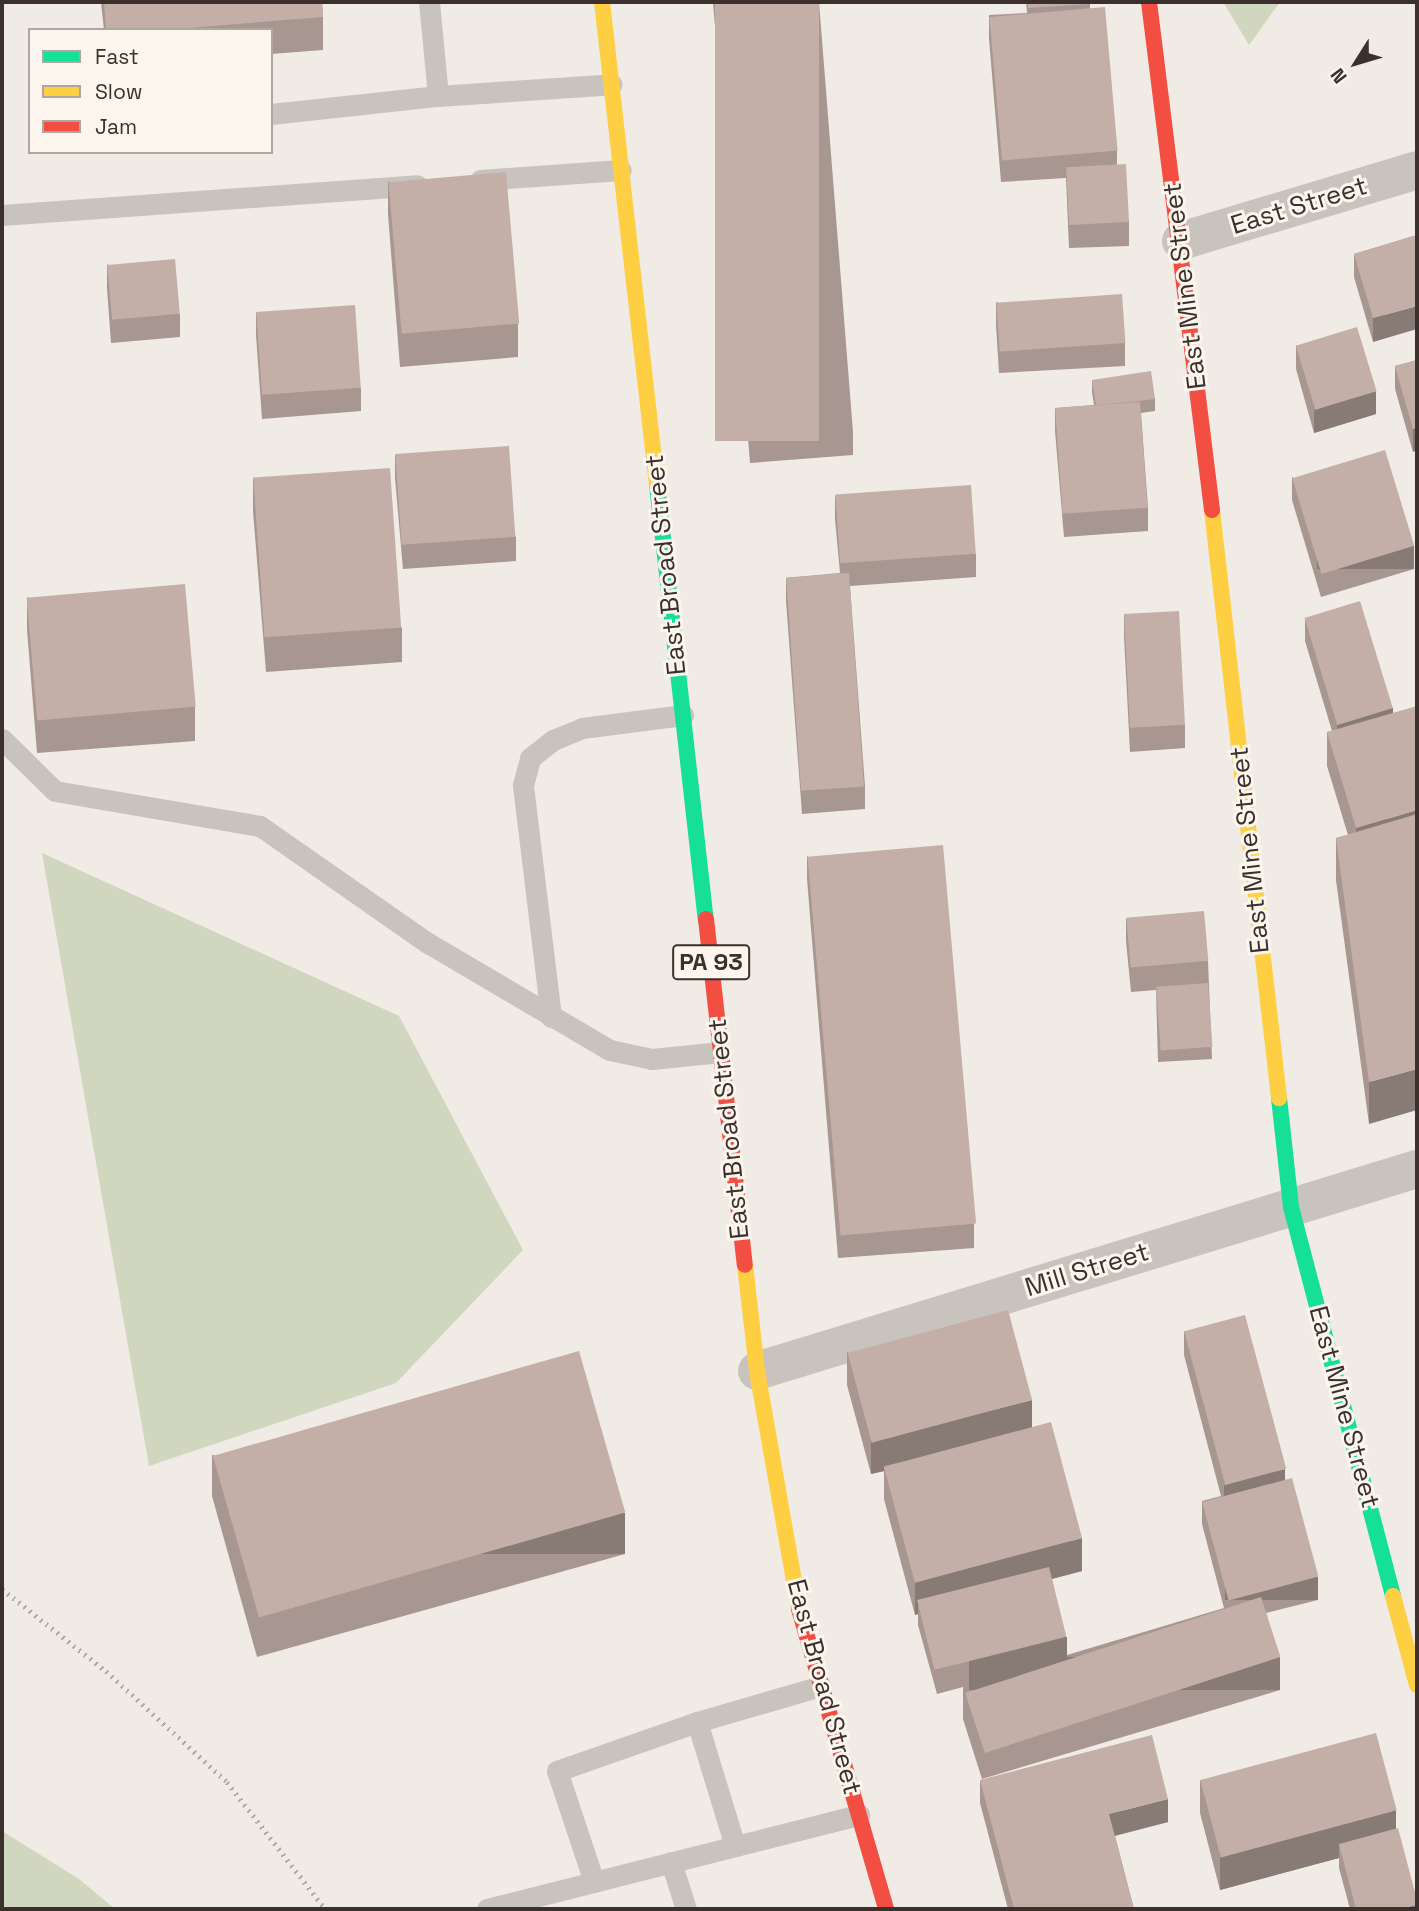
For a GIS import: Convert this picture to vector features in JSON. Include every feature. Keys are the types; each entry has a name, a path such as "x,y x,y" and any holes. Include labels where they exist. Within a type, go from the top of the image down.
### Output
{"main road":[{"name":"East Broad Street","path":"602,2 757,1371 799,1609 886,1909"},
{"name":"East Mine Street","path":"1149,2 1181,241 1291,1207 1417,1685"}],"street":[{"name":"East Street","path":"1181,241 1417,170"},
{"name":"Mill Street","path":"757,1371 1417,1169"}],"lane":[{"path":"429,2 438,96"},
{"path":"273,114 438,96 612,84"},
{"path":"2,215 621,170"},
{"path":"551,1017 523,785 530,758 554,740 582,728 683,715"},
{"path":"2,740 55,791 260,826 428,943 610,1050 652,1059 721,1052"},
{"path":"594,1882 557,1771 697,1722 821,1686"},
{"path":"697,1722 735,1846"},
{"path":"486,1909 859,1815"},
{"path":"671,1862 686,1909"}],"green space":[{"path":"1223,2 1280,2 1249,45"},
{"path":"42,853 399,1016 523,1250 396,1383 149,1466"},
{"path":"2,1831 79,1879 115,1909 2,1909"}],"building":[{"path":"104,2 322,2 323,17 188,28 106,28"},
{"path":"715,2 819,2 819,441 715,441"},
{"path":"1027,2 1090,2 1090,4 1028,8"},
{"path":"1105,7 1118,150 1002,161 989,17"},
{"path":"1126,164 1129,222 1069,225 1066,167"},
{"path":"506,172 519,323 402,334 388,182"},
{"path":"1417,235 1417,306 1373,318 1354,254"},
{"path":"175,259 180,314 112,320 107,265"},
{"path":"1122,294 1125,343 1000,352 996,303"},
{"path":"355,305 361,388 262,395 256,312"},
{"path":"1357,327 1377,391 1315,410 1296,346"},
{"path":"1417,360 1417,428 1413,429 1395,366"},
{"path":"1151,371 1155,399 1096,405 1092,380"},
{"path":"1140,402 1147,508 1063,514 1055,408"},
{"path":"509,446 515,537 402,545 395,454"},
{"path":"1385,450 1414,546 1321,574 1292,478"},
{"path":"390,468 401,628 264,637 253,478"},
{"path":"971,485 976,554 840,563 835,494"},
{"path":"849,573 864,786 801,791 786,577"},
{"path":"185,584 196,707 37,720 27,598"},
{"path":"1360,601 1393,708 1337,725 1305,618"},
{"path":"1179,611 1185,725 1130,728 1124,614"},
{"path":"1417,706 1417,810 1356,828 1327,732"},
{"path":"1417,814 1417,1069 1369,1082 1336,838"},
{"path":"943,845 976,1224 841,1235 808,857"},
{"path":"1204,911 1208,961 1131,968 1126,918"},
{"path":"1208,983 1212,1047 1161,1050 1156,987"},
{"path":"1008,1310 1032,1400 872,1443 848,1353"},
{"path":"1245,1315 1286,1469 1225,1485 1184,1331"},
{"path":"579,1351 625,1512 259,1618 213,1456"},
{"path":"1051,1422 1082,1538 915,1583 884,1467"},
{"path":"1292,1478 1318,1577 1229,1601 1202,1502"},
{"path":"1049,1567 1066,1637 934,1670 917,1600"},
{"path":"1261,1597 1280,1657 985,1753 965,1693"},
{"path":"1376,1733 1397,1810 1221,1857 1200,1780"},
{"path":"1152,1735 1168,1799 1109,1814 1134,1909 1014,1909 980,1780"},
{"path":"1398,1828 1417,1905 1400,1909 1356,1909 1339,1844"}],"railway":[{"path":"2,1589 106,1671 227,1782 325,1909"}],"traffic: fast":[{"path":"657,485 706,919"},
{"path":"1279,1098 1291,1207 1393,1596"}],"traffic: slow":[{"path":"602,2 657,485"},
{"path":"1212,510 1279,1098"},
{"path":"745,1265 757,1371 799,1609"},
{"path":"1393,1596 1417,1685"}],"traffic: jam":[{"path":"1149,2 1212,510"},
{"path":"706,919 745,1265"},
{"path":"799,1609 886,1909"}]}
